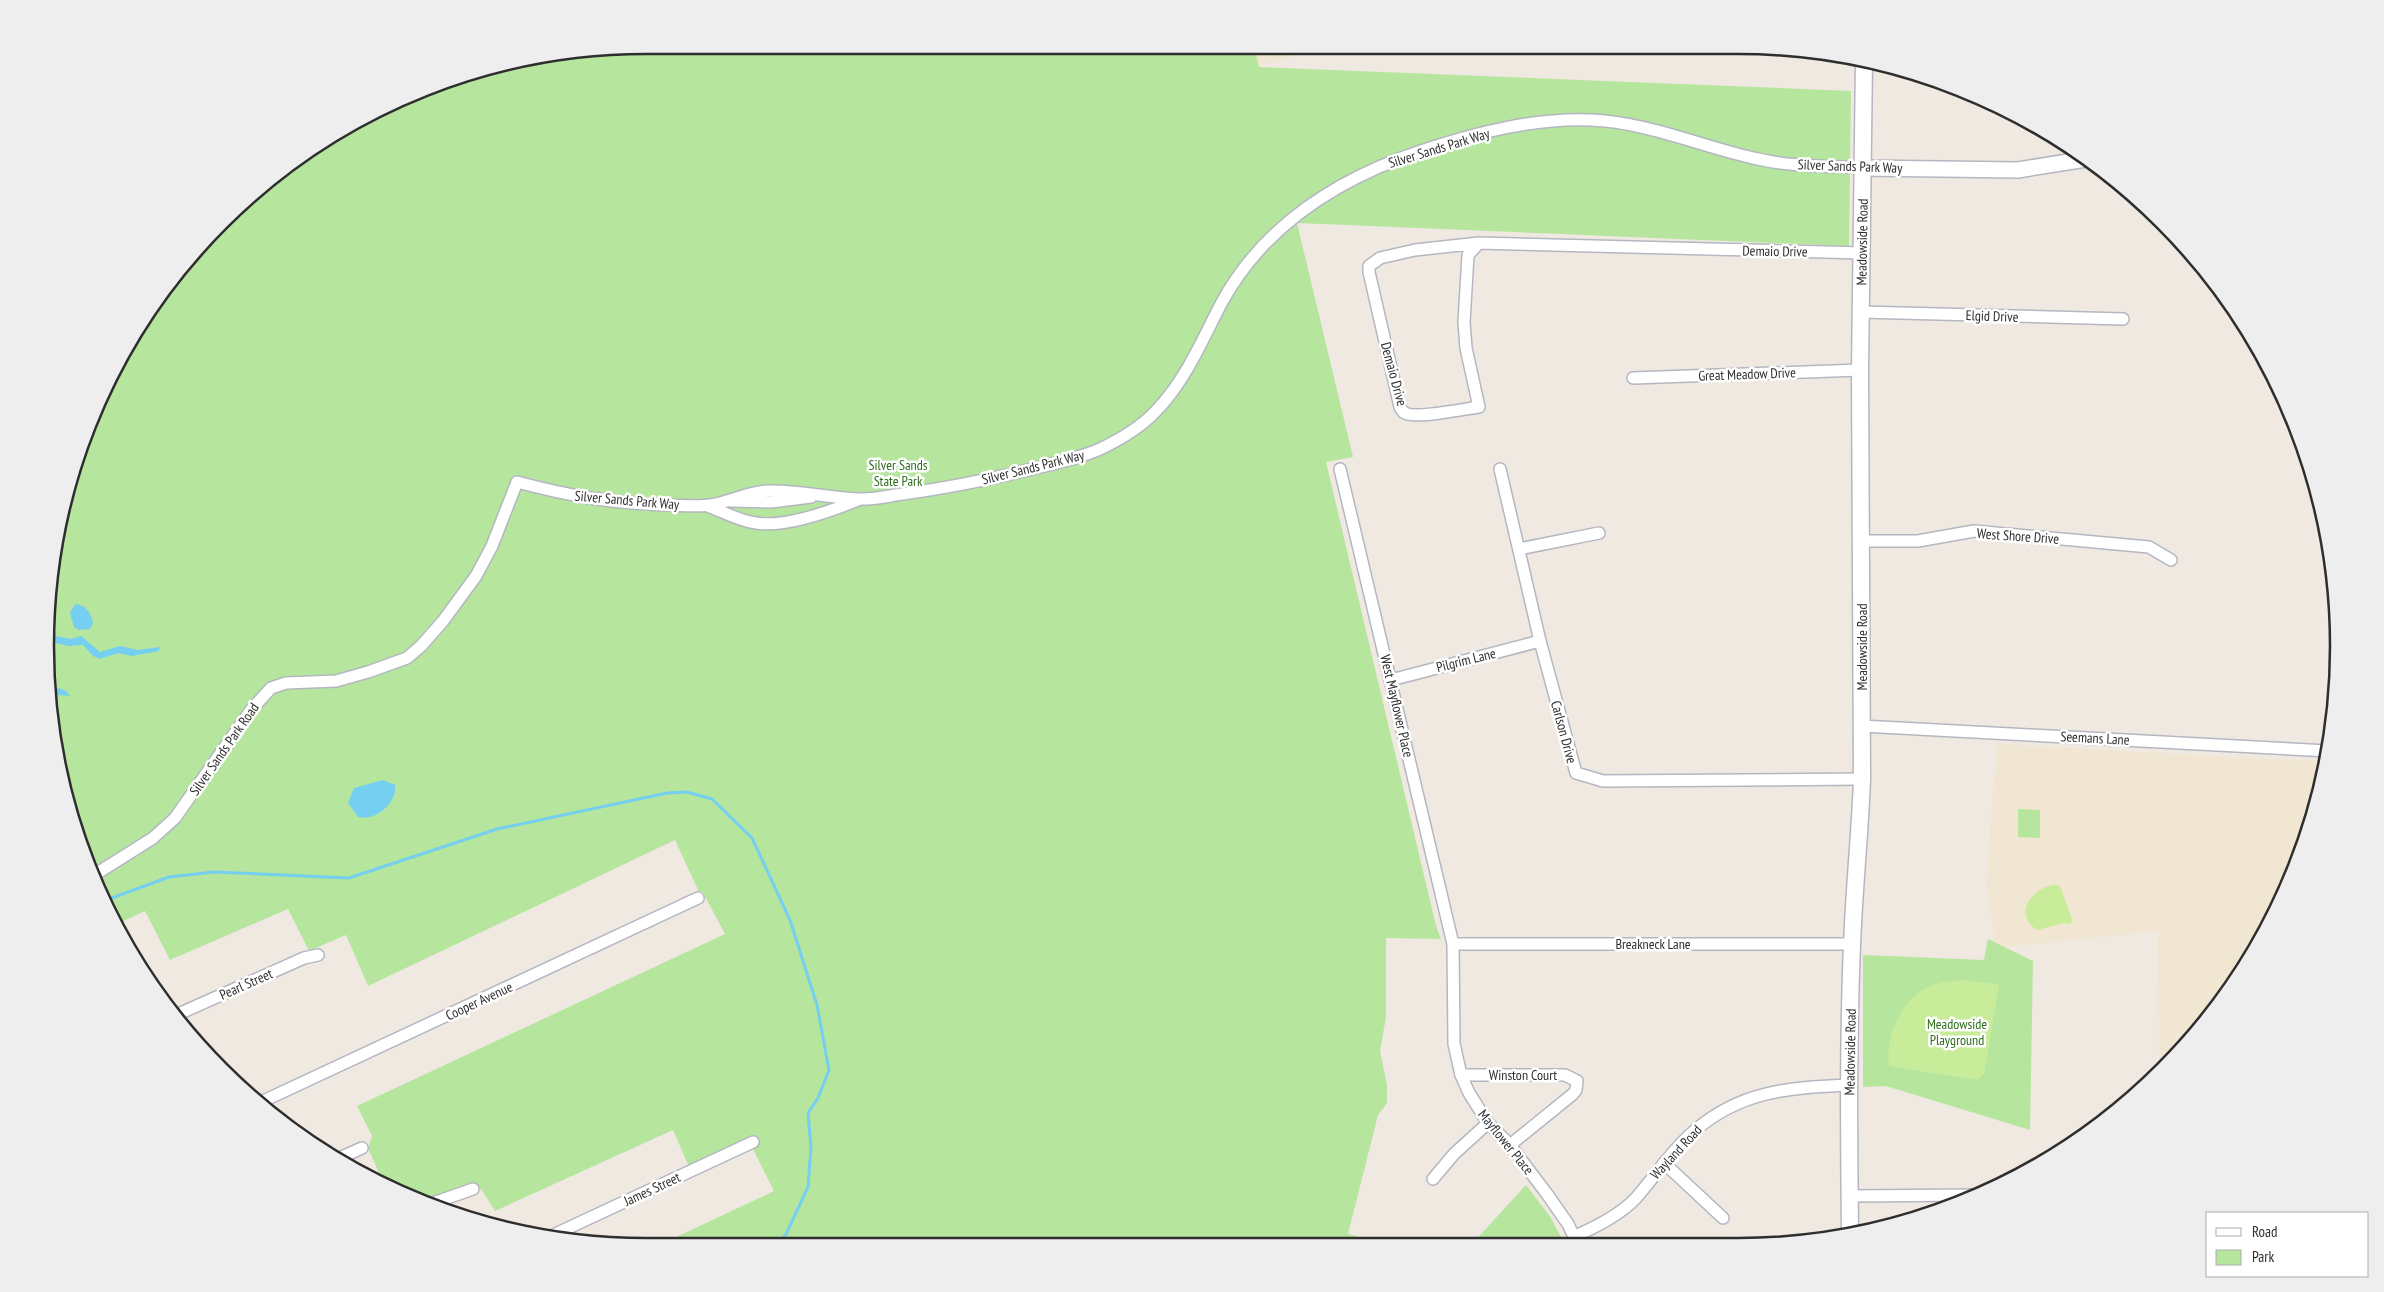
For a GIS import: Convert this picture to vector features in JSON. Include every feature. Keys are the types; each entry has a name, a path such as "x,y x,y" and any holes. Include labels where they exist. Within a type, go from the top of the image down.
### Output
{"main road":[{"name":"Meadowside Road","path":"1850,1228 1849,1085 1852,944 1862,779 1860,370 1864,67"}],"street":[{"name":"Silver Sands Park Way","path":"708,506 736,518 764,524 791,521 860,499 933,490 1022,472 1079,457 1124,437 1157,410 1177,386 1244,266 1278,229 1304,208 1334,188 1376,168 1427,149 1524,125 1561,120 1593,120 1653,130 1775,163 1862,168 2018,170 2077,161"},
{"name":"Demaio Drive","path":"1478,243 1468,255 1464,322 1466,348 1479,407 1413,415 1405,413 1400,407 1369,266 1380,258 1431,248 1478,243 1862,253"},
{"name":"Elgid Drive","path":"1861,312 2123,319"},
{"name":"Great Meadow Drive","path":"1633,378 1860,370"},
{"name":"West Mayflower Place","path":"1340,469 1392,680 1453,944"},
{"name":"Carlson Drive","path":"1500,469 1540,641 1576,774 1603,781 1862,779"},
{"name":"Silver Sands Park Way","path":"517,482 569,496 600,501 708,506 729,500 735,503 771,502 805,499 815,495 860,499"},
{"name":"Silver Sands Park Road","path":"99,873 153,838 175,818 251,710 271,688 286,683 336,681 407,658 421,646 476,576 492,546 517,482"},
{"name":"West Shore Drive","path":"1862,541 1918,541 1974,531 2149,547 2171,560"},
{"path":"1519,549 1599,533"},
{"name":"Pilgrim Lane","path":"1392,680 1540,641"},
{"name":"Seemans Lane","path":"1862,726 2321,751"},
{"name":"Cooper Avenue","path":"266,1100 698,898"},
{"name":"Breakneck Lane","path":"1453,944 1852,944"},
{"name":"Mayflower Place","path":"1453,944 1454,1044 1461,1075 1469,1093 1488,1123 1510,1146 1548,1194 1575,1238"},
{"name":"Pearl Street","path":"181,1013 304,958 318,955"},
{"name":"Winston Court","path":"1461,1075 1565,1075 1577,1081 1576,1090 1573,1094 1510,1146"},
{"name":"Wayland Road","path":"1578,1238 1603,1223 1634,1200 1693,1132 1720,1112 1740,1102 1776,1090 1849,1085"},
{"path":"1434,1179 1454,1154 1488,1123"},
{"name":"James Street","path":"560,1232 753,1142"},
{"path":"345,1156 362,1148"},
{"path":"1664,1164 1723,1218"},
{"path":"439,1201 473,1189"},
{"path":"1850,1196 1959,1195"}],"shaded area":[{"path":"1256,54 1301,54 1259,67"},
{"path":"1997,744 2319,762 2299,836 2269,908 2251,942 2208,1007 2164,1058 2159,1058 2158,931 1996,948 1986,883"}],"green space":[{"name":"Silver Sands State Park","path":"646,54 1256,54 1259,67 1851,91 1849,246 1297,223 1353,457 1326,462 1436,926 1441,939 1386,938 1386,1017 1380,1051 1387,1085 1387,1103 1378,1115 1348,1234 1364,1238 674,1238 774,1191 748,1139 689,1167 673,1130 495,1211 482,1190 467,1185 434,1199 380,1175 368,1148 372,1136 357,1106 725,934 702,891 699,892 675,840 368,986 346,935 309,951 288,909 170,960 145,911 122,922 115,908 85,836 65,762 59,723 55,685 55,607 65,530 85,456 99,419 133,350 176,285 201,256 227,227 285,176 350,133 384,115 456,85 530,65 607,55"},
{"path":"2018,809 2040,810 2040,838 2018,837"},
{"path":"2055,885 2060,886 2073,922 2037,930 2026,917 2028,903 2032,896 2039,891"},
{"name":"Meadowside Playground","path":"1988,939 2033,961 2030,1130 1886,1086 1863,1087 1863,955 1984,960"},
{"path":"1966,980 1999,985 1984,1074 1977,1080 1889,1066 1888,1055 1892,1032 1902,1010 1910,1001 1918,993 1933,985"},
{"path":"1526,1185 1551,1218 1561,1238 1478,1238"}],"water":[{"path":"75,604 85,608 91,616 93,623 90,629 79,630 74,627 70,613"},
{"path":"54,636 71,639 81,636 100,652 120,646 138,650 160,647 159,651 132,656 118,653 100,659 93,656 83,645 69,646 54,643"},
{"path":"55,687 66,691 70,696 56,695"},
{"path":"383,780 395,785 395,792 389,804 384,810 371,817 358,817 348,803 354,788"}],"waterway":[{"path":"111,899 169,877 214,872 349,878 497,829 667,793 687,792 712,799 752,838 790,920 817,1005 829,1070 818,1098 808,1113 811,1147 808,1187 782,1238"}]}
